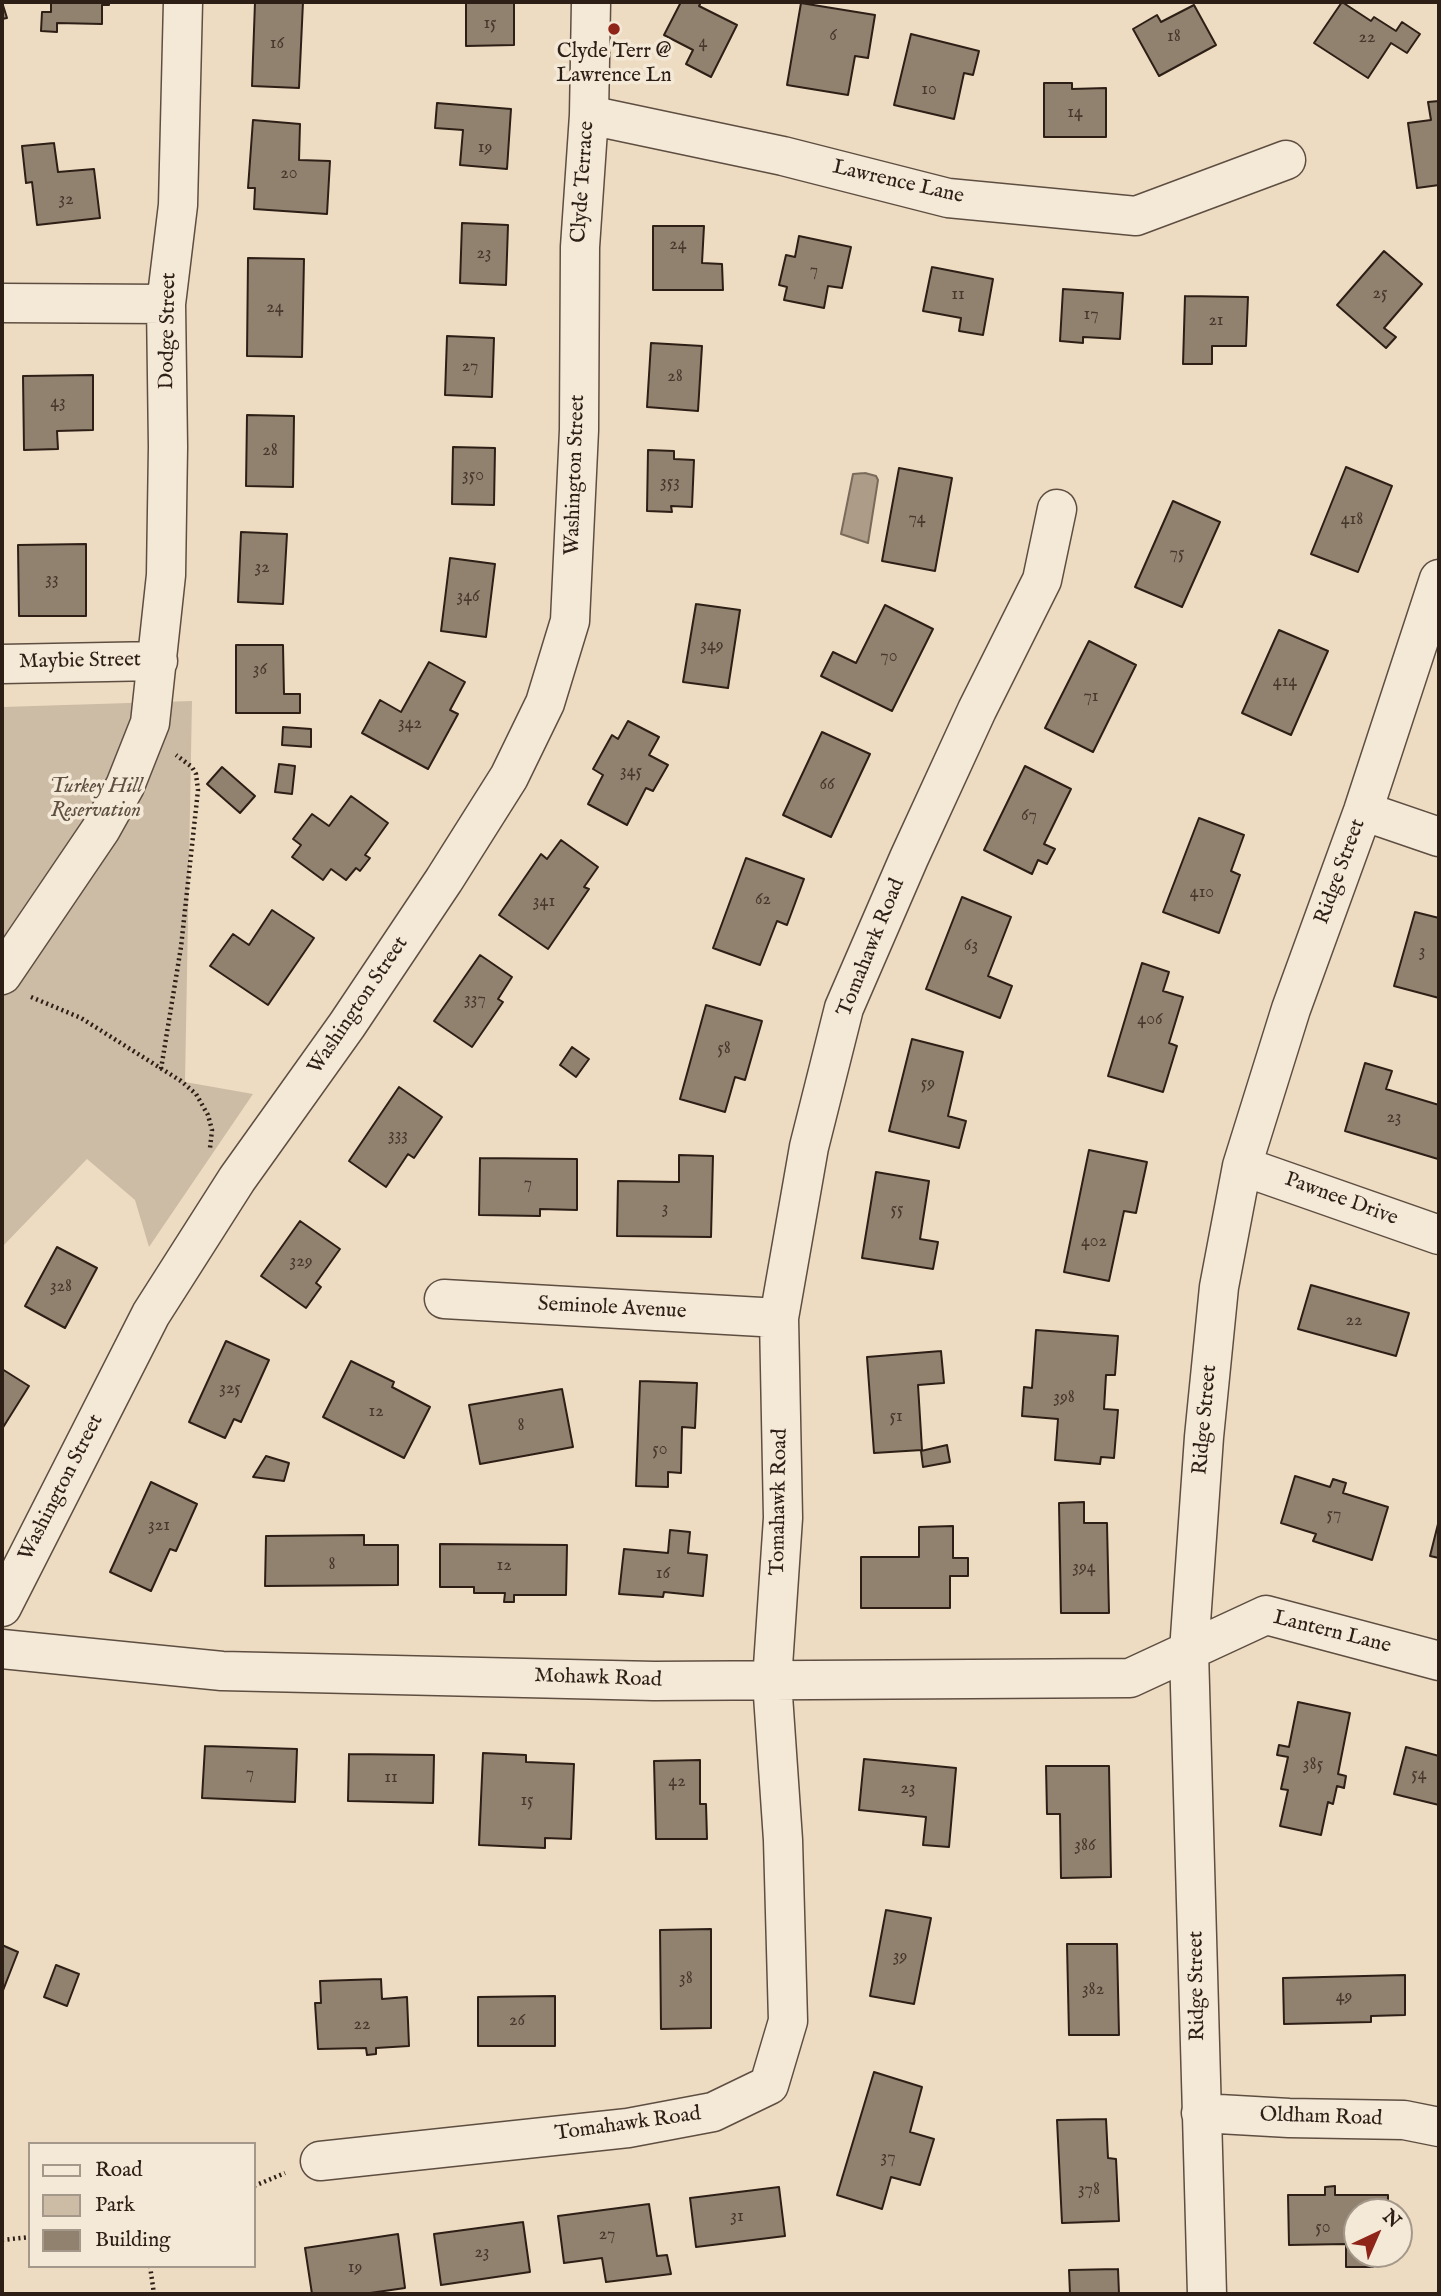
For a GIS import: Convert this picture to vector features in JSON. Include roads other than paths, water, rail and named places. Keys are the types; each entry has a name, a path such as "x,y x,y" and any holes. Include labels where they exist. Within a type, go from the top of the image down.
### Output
{"street":[{"name":"Dodge Street","path":"158,661 166,575 169,447 166,304 178,205 183,2"},
{"name":"Clyde Terrace","path":"580,362 580,247 589,115 591,2"},
{"name":"Lawrence Lane","path":"589,115 783,156 948,198 1136,216 1286,160"},
{"path":"2,303 166,304"},
{"name":"Washington Street","path":"2,1607 151,1314 237,1179 347,1025 444,880 509,777 545,703 570,621 580,362"},
{"name":"Tomahawk Road","path":"320,2161 628,2128 713,2112 769,2085 788,2021 784,1854 772,1681 783,1518 779,1318 809,1147 844,1008 909,858 1042,580 1057,509"},
{"name":"Ridge Street","path":"1207,2294 1189,1651 1204,1437 1219,1287 1242,1166 1291,1009 1363,811 1439,579"},
{"path":"16,986 125,786 150,723 158,661"},
{"name":"Maybie Street","path":"2,663 158,661"},
{"path":"1363,811 1439,837"},
{"name":"Pawnee Drive","path":"1242,1166 1439,1235"},
{"name":"Seminole Avenue","path":"444,1299 779,1318"},
{"name":"Lantern Lane","path":"1189,1651 1266,1615 1439,1661"},
{"name":"Mohawk Road","path":"2,1650 222,1671 654,1681 1130,1678 1189,1651"},
{"name":"Oldham Road","path":"1201,2113 1404,2120 1439,2127"}],"place":[{"name":"Clyde Terr @ Lawrence Ln","path":"614,29"}],"park label":[{"name":"Turkey Hill Reservation","path":"96,800"}]}
